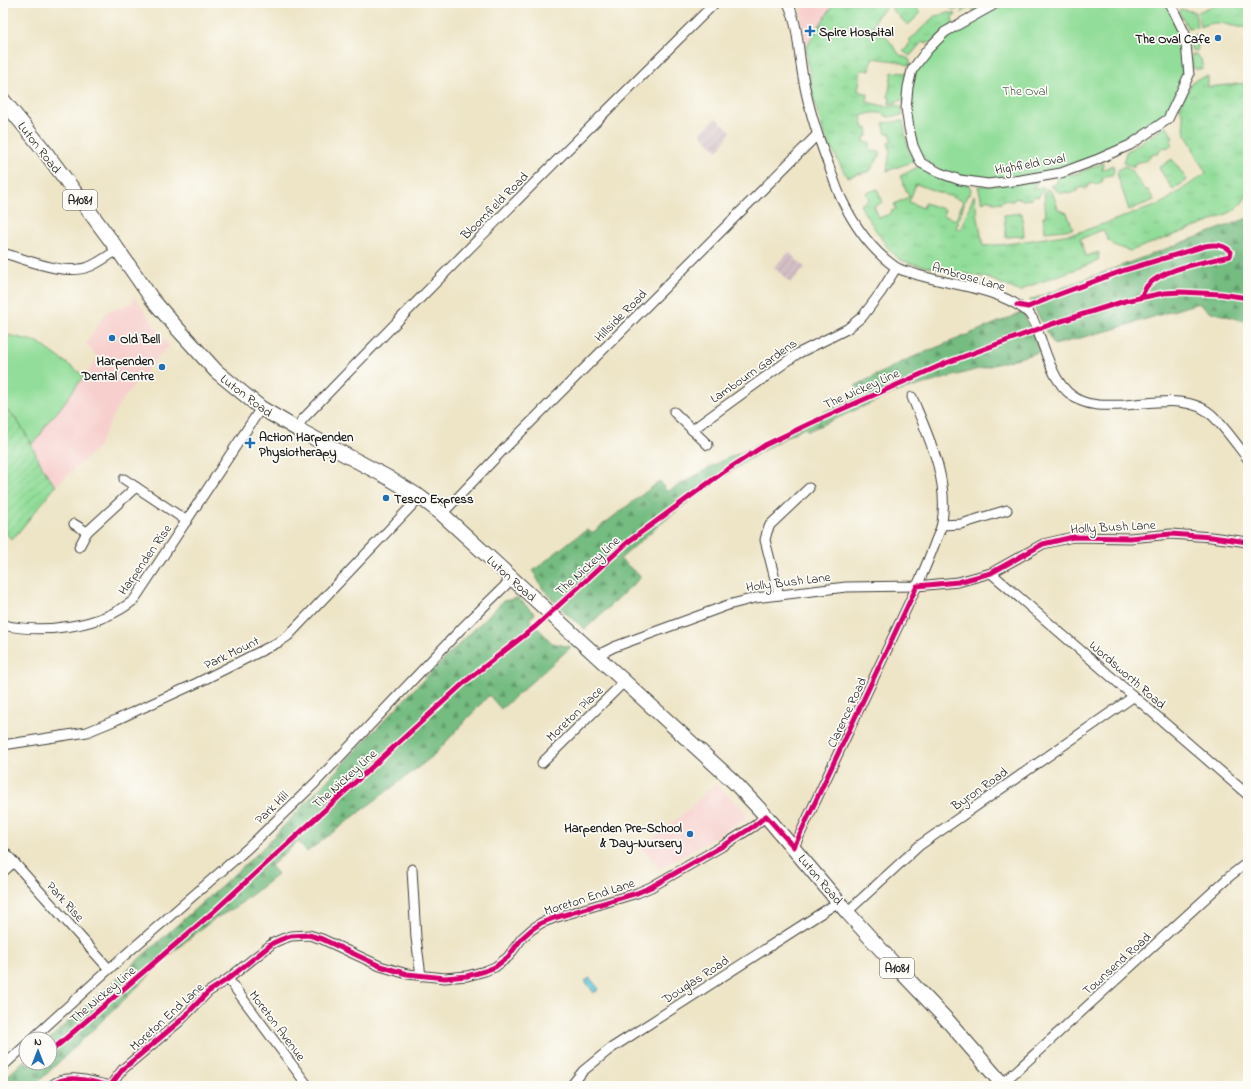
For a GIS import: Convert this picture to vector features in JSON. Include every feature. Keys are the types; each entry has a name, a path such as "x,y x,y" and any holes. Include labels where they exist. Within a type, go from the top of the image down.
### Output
{"main road":[{"name":"Luton Road","path":"3,100 44,149 152,299 216,371 261,408 387,477 442,514 734,782 794,847 844,907 903,974 948,1021 1003,1085"}],"street":[{"name":"Bloomfield Road","path":"297,429 302,420 370,349 532,184 715,3"},
{"name":"Ambrose Lane","path":"788,3 794,18 802,72 817,135 843,201 863,235 882,256 896,268 928,278 964,285 989,292 1012,302 1027,311 1033,319 1051,369 1061,386 1070,395 1080,401 1099,406 1172,402 1194,405 1213,416 1248,459"},
{"name":"Highfield Oval","path":"998,3 945,32 928,50 912,70 908,87 906,108 913,146 920,162 940,173 960,180 988,184 1061,173 1130,145 1168,120 1189,75 1185,34 1170,3"},
{"name":"Hillside Road","path":"442,514 503,450 817,135"},
{"path":"3,253 54,268 74,270 92,266 118,250"},
{"name":"Lambourn Gardens","path":"692,430 797,354 831,338 853,324 863,316 896,268"},
{"name":"Clarence Road","path":"794,847 917,586 942,524 943,497 938,464 912,397"},
{"name":"Harpenden Rise","path":"3,625 39,629 96,621 124,608 134,600 261,408"},
{"path":"674,412 708,445"},
{"name":"Harpenden Rise","path":"124,479 187,521"},
{"path":"79,547 87,532 136,486"},
{"path":"778,595 765,540 767,532 770,525 809,488"},
{"name":"Park Mount","path":"3,745 87,732 197,683 279,642 288,636 420,498"},
{"path":"942,524 961,524 1007,510"},
{"path":"74,524 87,532"},
{"name":"Holly Bush Lane","path":"596,656 614,646 728,605 749,599 846,587 917,586 958,582 991,573 1043,544 1073,538 1130,538 1171,534 1248,542"},
{"name":"Wordsworth Road","path":"991,573 1248,795"},
{"name":"Park Hill","path":"41,1031 248,848 512,578"},
{"name":"Moreton Place","path":"542,763 624,682"},
{"name":"Byron Road","path":"844,907 920,845 1133,697"},
{"name":"Moreton End Lane","path":"51,1086 57,1081 75,1079 110,1086 123,1069 180,1021 208,992 228,979 273,943 282,939 301,935 322,939 380,966 407,974 445,978 467,976 490,969 508,957 522,938 541,923 637,893 651,887 726,844 754,826 766,816"},
{"name":"Park Rise","path":"3,850 109,970"},
{"path":"3,872 14,862"},
{"name":"Townsend Road","path":"1003,1085 1230,876 1248,862"},
{"path":"412,869 416,938 421,976"},
{"name":"Douglas Road","path":"571,1086 583,1071 610,1049 844,907"},
{"name":"Moreton Avenue","path":"228,979 308,1086"},
{"path":"3,1066 18,1052"}],"shaded area":[{"name":"Spire Hospital","path":"803,3 834,3 806,47 801,15"},
{"path":"716,118 731,131 718,151 700,133"},
{"path":"789,252 805,268 790,283 774,267"},
{"path":"134,296 169,346 152,363 120,403 97,448 56,486 47,476 32,444 98,358 86,345 107,312 132,303"},
{"name":"Harpenden Pre-School & Day-Nursery","path":"715,784 747,812 745,819 660,869 642,848 690,808"}],"green space":[{"path":"834,3 891,3 875,20 875,33 885,35 900,55 909,59 911,66 896,61 872,58 870,70 861,70 858,91 868,94 867,102 888,107 897,105 901,107 903,115 888,117 881,113 875,113 861,116 864,129 867,128 868,136 864,137 864,142 870,143 871,152 880,151 880,155 870,171 847,177 825,137 812,93 806,47"},
{"path":"898,3 911,3 921,13 908,25 891,9"},
{"path":"945,3 960,3 960,5 957,10 952,9"},
{"path":"963,3 991,3 976,11 973,11 972,7 961,13"},
{"name":"The Oval","path":"1003,3 1165,3 1181,37 1183,52 1182,75 1179,89 1163,119 1129,143 1061,169 1043,174 992,180 944,173 926,161 918,148 909,109 915,73 932,50 949,36 963,25"},
{"path":"1219,3 1248,3 1248,27 1214,23 1200,27 1198,12"},
{"path":"1180,9 1195,12 1197,27 1188,28 1178,11"},
{"path":"944,13 955,13 956,15 952,18 953,24 930,43 922,42 910,56 903,51 911,42 909,40 929,21 936,15 938,16"},
{"path":"1200,35 1197,51 1191,50 1190,37"},
{"path":"1192,54 1196,54 1201,59 1203,69 1195,69 1192,67"},
{"path":"892,72 909,73 905,99 889,104 890,98 888,97"},
{"path":"1246,75 1248,75 1248,193 1242,203 1233,211 1207,223 1130,251 1113,245 1107,239 1104,230 1095,232 1080,239 1086,256 1099,252 1098,261 1027,287 1021,292 988,278 912,264 899,259 888,248 860,205 869,200 866,193 877,189 883,202 874,206 879,218 892,213 891,211 896,209 894,204 909,197 900,176 920,166 969,185 971,190 969,195 967,195 956,228 961,229 974,195 983,246 1007,244 1077,233 1161,204 1206,173 1196,157 1192,145 1185,135 1183,116 1180,108 1182,101 1193,81 1197,79 1208,76 1208,87 1247,83","holes":["916,184 963,201 956,220 943,215 945,210 925,203 923,208 909,202"]},
{"path":"903,121 908,148 914,161 887,171 890,150 888,142 892,141 890,133 886,134 883,123"},
{"path":"1166,126 1173,137 1171,141 1173,143 1167,148 1164,147 1159,150 1157,154 1149,156 1149,159 1134,164 1134,167 1123,163 1126,152"},
{"path":"1172,159 1187,180 1173,190 1159,168"},
{"path":"1103,163 1102,170 1113,165 1114,170 1112,176 1109,175 1102,179 1103,181 1095,185 1093,183 1088,185 1085,189 1082,187 1069,194 1068,192 1061,193 1050,186 1056,184 1059,176 1078,173"},
{"path":"1125,166 1130,169 1145,190 1148,190 1154,200 1129,210 1117,174 1119,169"},
{"path":"1037,181 1033,189 1044,187 1038,197 1034,196 1032,199 1022,200 1020,198 1014,199 1013,201 1003,200 1002,202 993,203 993,200 990,201 989,199 982,202 978,186"},
{"path":"1047,189 1053,195 1058,209 1067,213 1073,229 1045,232 1043,216 1046,216 1044,193"},
{"path":"1022,213 1024,236 1006,237 1004,215"},
{"path":"1248,218 1248,322 1208,311 1198,303 1114,329 1054,345 1030,300"},
{"path":"1023,312 1040,352 896,392 808,431 805,427 771,446 690,501 660,524 620,559 641,577 585,629 569,616 543,589 533,571 573,539 587,530 592,533 660,481 667,492 721,461 765,442 862,393 855,386 906,360"},
{"path":"3,334 38,342 84,376 32,444 15,417 3,407"},
{"path":"3,407 20,424 42,466 56,486 12,540 3,530"},
{"path":"518,598 535,614 529,619 552,643 571,647 501,709 489,695 433,756 307,852 298,841 271,866 278,874 236,907 214,919 180,946 58,1063 58,1031 258,853 421,682 503,601"},
{"path":"18,1066 18,1071 50,1071 34,1086 3,1086 3,1080"}],"water":[{"path":"590,978 599,989 594,993 585,981"}],"cycle path":[{"path":"1017,305 1028,307 1125,270 1205,246 1219,245 1225,247 1231,252 1230,256 1186,266 1163,275 1147,286 1141,297"},
{"name":"The Nickey Line","path":"58,1045 212,913 466,681 535,627 628,542 722,473 765,445 946,363 1052,324 1125,301 1164,293 1181,292 1221,294 1248,298"},
{"path":"51,1086 57,1082 72,1079 79,1079 110,1086 123,1069 180,1021 208,992 228,979 273,943 291,936 309,935 322,939 380,966 407,974 445,978 467,976 495,967 508,957 522,938 541,923 637,893 651,887 726,844 754,826 766,816 794,847 917,586 958,582 991,573 1043,544 1073,537 1130,538 1171,534 1248,542"}],"place":[{"name":"Spire Hospital","path":"810,31"},
{"name":"The Oval Cafe","path":"1218,38"},
{"name":"Old Bell","path":"112,338"},
{"name":"Harpenden Dental Centre","path":"162,367"},
{"name":"Action Harpenden Physiotherapy","path":"250,443"},
{"name":"Tesco Express","path":"386,498"},
{"name":"Harpenden Pre-School & Day-Nursery","path":"690,834"}]}
